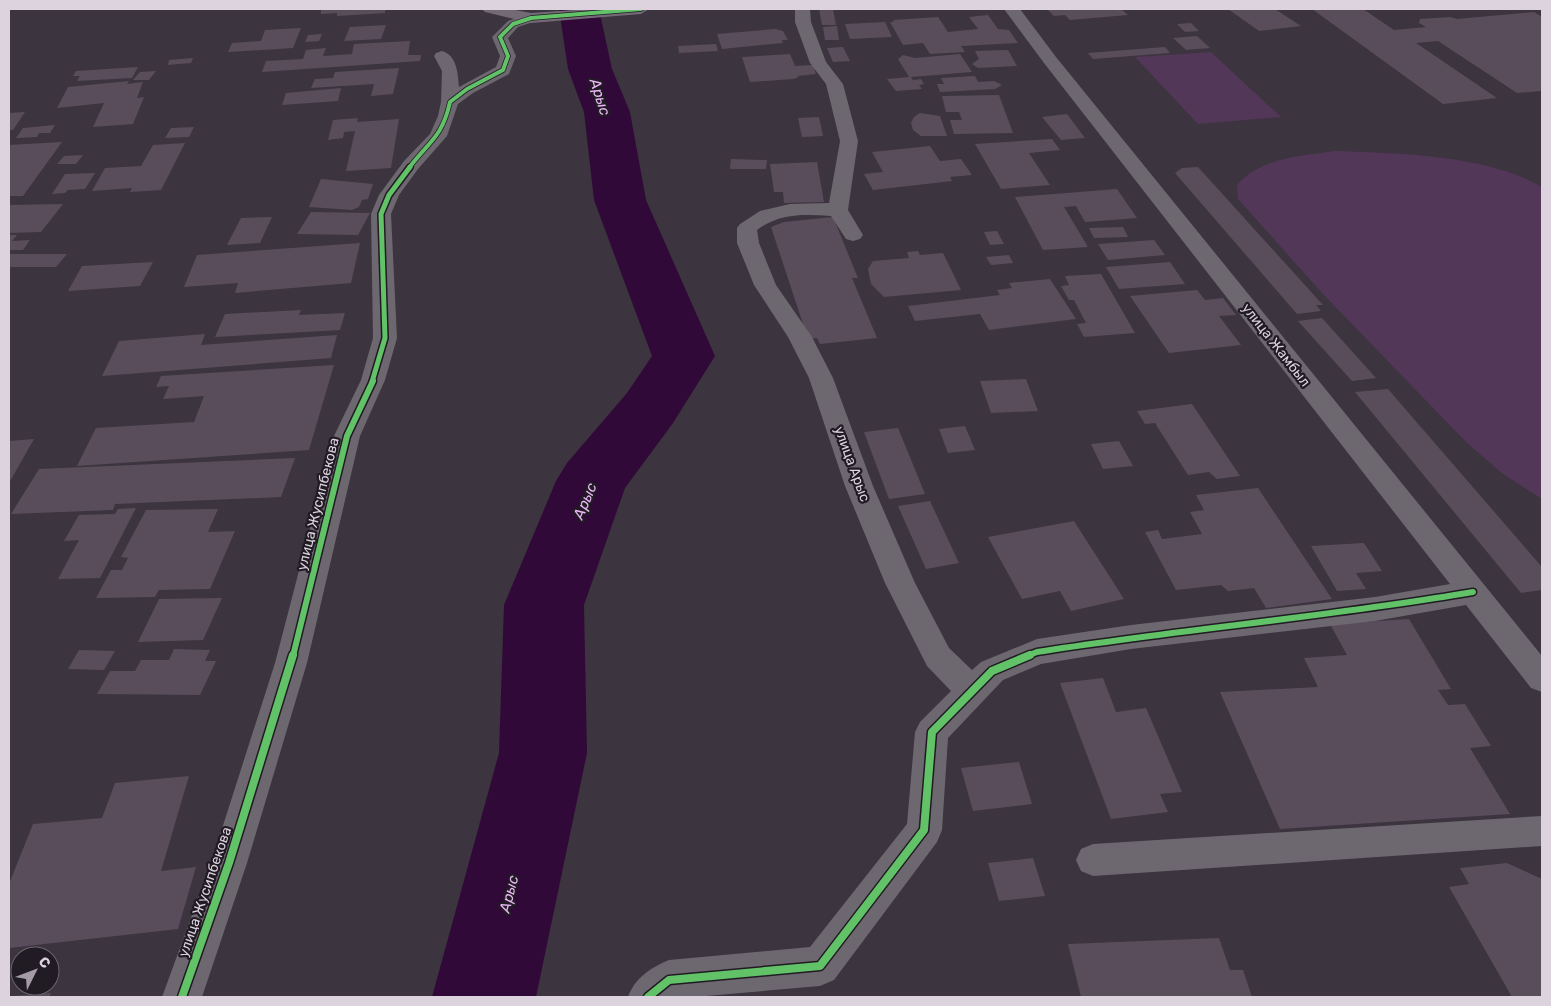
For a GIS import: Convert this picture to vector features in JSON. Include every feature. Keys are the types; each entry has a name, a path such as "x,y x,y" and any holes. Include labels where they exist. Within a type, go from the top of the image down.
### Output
{"street":[{"path":"490,9 531,18"},
{"path":"450,102 467,89 503,70 508,56 500,36 513,24 531,18 641,9"},
{"path":"802,9 803,22 818,62 834,84 849,141 838,210 853,235"},
{"name":"улица Жамбыл","path":"1012,9 1050,60 1542,679"},
{"name":"улица Жусипбекова","path":"182,997 229,863 290,663 347,436 373,380 385,338 381,214 394,188 438,136 447,116 450,102 450,71 442,56"},
{"name":"улица Арыс","path":"838,210 813,208 771,212 758,218 747,228 748,243 765,284 800,337 821,378 859,486 900,583 938,657 972,691"},
{"path":"648,997 669,980 820,966 924,830 932,732 992,671 1037,652 1131,637 1375,609 1473,592"}],"lane":[{"path":"1093,860 1542,831"}],"shaded area":[{"path":"1211,52 1281,117 1198,124 1135,57"},
{"path":"1335,151 1414,155 1469,162 1520,176 1542,187 1542,499 1503,474 1467,443 1321,292 1238,199 1237,185 1247,176 1270,163 1283,159"}],"building":[{"path":"321,9 385,9 385,13 337,16 337,13 321,14"},
{"path":"819,9 833,9 836,25 822,25"},
{"path":"1047,9 1121,9 1128,15 1070,20 1065,15 1054,16"},
{"path":"1228,9 1275,9 1301,26 1259,31"},
{"path":"1312,9 1363,9 1394,30 1426,27 1419,23 1420,19 1450,17 1457,19 1534,12 1542,17 1542,91 1517,93 1438,41 1416,43 1497,98 1443,104"},
{"path":"988,15 998,29 1009,30 1018,43 961,46 965,52 930,54 923,43 903,45 890,22 894,22 893,20 938,17 948,32 978,29 969,17"},
{"path":"885,22 892,37 850,39 845,24"},
{"path":"1191,23 1199,31 1185,32 1177,24"},
{"path":"386,25 381,39 344,41 350,27"},
{"path":"837,26 839,40 825,40 823,27"},
{"path":"301,28 293,48 228,52 232,43 261,41 265,30"},
{"path":"775,29 783,31 788,40 782,40 783,43 722,49 717,34"},
{"path":"322,34 319,41 305,42 308,35"},
{"path":"1197,36 1210,48 1186,50 1173,38"},
{"path":"410,41 408,55 421,55 420,61 262,72 266,61 303,59 306,50 326,48 323,56 352,54 354,44"},
{"path":"716,44 718,51 679,53 678,46"},
{"path":"843,47 850,61 833,62 827,48"},
{"path":"1165,47 1170,53 1093,59 1088,53"},
{"path":"1008,50 1017,66 978,68 972,64 979,59 975,51"},
{"path":"790,54 795,66 813,65 816,74 797,76 799,77 793,79 750,82 742,57"},
{"path":"960,54 972,72 911,77 913,80 921,79 924,84 919,85 922,89 896,91 887,79 909,77 898,59 903,55 915,58"},
{"path":"193,58 191,63 168,65 169,60"},
{"path":"138,67 132,78 77,81 80,76 73,76 76,71"},
{"path":"399,68 393,94 371,96 374,84 311,88 315,79 333,78 335,72"},
{"path":"156,71 149,80 133,80 140,72"},
{"path":"975,76 978,82 994,81 1002,85 995,89 940,92 937,84 944,84 941,78"},
{"path":"129,81 127,84 143,82 137,98 144,97 133,124 93,127 104,103 57,108 68,87"},
{"path":"341,88 338,101 282,105 286,93"},
{"path":"999,95 1013,133 954,134 950,120 962,120 959,112 946,112 942,96"},
{"path":"25,112 13,130 9,130 9,113"},
{"path":"920,113 940,116 947,136 921,136 913,130 911,123 914,117"},
{"path":"1067,114 1085,138 1061,140 1042,117"},
{"path":"819,117 823,136 802,137 798,118"},
{"path":"358,118 357,122 399,119 391,168 346,171 355,131 344,132 343,138 328,140 333,120"},
{"path":"55,125 50,133 39,133 37,137 16,138 23,128"},
{"path":"194,127 189,137 165,138 171,128"},
{"path":"1052,139 1060,150 1029,153 1050,185 1001,189 975,144"},
{"path":"62,142 23,196 9,196 9,145"},
{"path":"185,143 161,190 130,192 132,188 92,191 105,168 141,166 153,145"},
{"path":"930,146 940,161 961,159 972,175 950,177 952,181 873,190 864,174 883,172 872,152"},
{"path":"83,155 76,164 57,164 64,156"},
{"path":"731,159 767,160 766,169 730,169"},
{"path":"817,162 824,202 784,203 783,192 774,192 770,164"},
{"path":"1198,167 1323,305 1316,305 1321,311 1297,314 1175,173 1182,168"},
{"path":"95,173 85,189 68,190 65,193 52,194 65,174"},
{"path":"321,179 373,184 368,199 362,200 359,207 352,210 309,207"},
{"path":"1117,189 1137,218 1085,222 1076,206 1064,207 1088,247 1043,250 1015,197"},
{"path":"63,204 41,232 9,233 9,205"},
{"path":"311,212 370,213 358,235 297,234"},
{"path":"272,217 260,243 227,245 241,218"},
{"path":"833,217 858,278 852,278 877,338 820,344 817,338 808,339 771,227 784,222"},
{"path":"1123,227 1128,237 1094,238 1089,228"},
{"path":"997,231 1004,244 990,245 984,232"},
{"path":"9,235 17,235 12,241 30,240 23,250 9,250"},
{"path":"1154,240 1165,255 1108,260 1098,244"},
{"path":"360,243 351,283 235,293 238,283 184,287 197,255"},
{"path":"918,251 920,255 943,253 961,290 884,297 871,284 868,269 873,261 909,258 907,252"},
{"path":"9,254 67,254 56,267 9,267"},
{"path":"1009,255 1013,263 991,265 986,257"},
{"path":"153,262 140,286 68,291 82,266"},
{"path":"1170,262 1185,284 1119,289 1106,267"},
{"path":"1101,274 1135,333 1084,337 1077,324 1086,323 1074,300 1069,300 1061,286 1069,285 1065,276"},
{"path":"1050,279 1076,319 989,330 980,314 915,321 908,306 1000,295 997,290 1012,288 1009,283"},
{"path":"1197,290 1205,300 1223,298 1236,315 1219,316 1241,345 1169,353 1130,296"},
{"path":"301,310 299,315 345,313 340,330 215,337 225,314"},
{"path":"1322,318 1376,378 1352,381 1298,321"},
{"path":"205,334 201,345 337,335 331,358 102,376 119,341"},
{"path":"334,365 309,450 77,466 96,428 194,422 204,396 163,399 169,386 156,387 161,376"},
{"path":"1026,379 1038,411 991,413 980,381"},
{"path":"1388,389 1542,567 1542,590 1521,593 1355,392"},
{"path":"1192,404 1240,476 1217,479 1209,472 1188,475 1155,423 1145,424 1137,411"},
{"path":"965,426 975,450 948,453 939,429"},
{"path":"898,428 925,494 889,499 864,432"},
{"path":"34,439 9,483 9,441"},
{"path":"1119,441 1133,466 1103,469 1091,444"},
{"path":"295,458 281,497 115,504 113,510 11,514 39,469"},
{"path":"1258,488 1332,599 1266,608 1254,588 1228,591 1221,585 1176,590 1145,532 1158,530 1162,539 1202,534 1190,512 1204,510 1196,495"},
{"path":"930,501 959,563 926,569 898,506"},
{"path":"136,508 100,578 58,579 79,540 64,541 79,515 115,514 118,509"},
{"path":"218,509 208,532 235,531 210,589 159,590 155,597 96,598 111,570 122,570 128,558 121,557 146,510"},
{"path":"1074,521 1124,599 1071,611 1060,591 1022,599 988,537"},
{"path":"1364,543 1382,571 1356,573 1366,589 1337,591 1311,546"},
{"path":"222,598 203,640 138,642 159,599"},
{"path":"1409,619 1451,689 1438,690 1448,705 1465,704 1491,746 1470,748 1510,814 1280,829 1220,692 1318,687 1304,658 1347,655 1330,624"},
{"path":"174,649 210,650 205,661 216,661 200,695 97,694 110,671 135,671 141,660 169,660"},
{"path":"79,650 115,651 104,670 68,669"},
{"path":"1103,678 1116,712 1146,708 1182,792 1160,794 1168,812 1111,819 1060,683"},
{"path":"1019,762 1032,804 973,811 961,768"},
{"path":"189,776 161,871 196,867 178,929 27,946 10,946 9,948 9,884 33,824 102,818 115,783"},
{"path":"1033,858 1045,896 999,901 988,863"},
{"path":"1507,863 1542,879 1542,997 1512,997 1449,887 1469,884 1460,868"},
{"path":"1219,938 1230,970 1243,970 1252,997 1081,997 1068,944"},
{"path":"12,996 50,996 49,997"}],"waterway":[{"name":"Арыс","path":"484,997 543,753 544,605 592,481 650,408 684,356 620,200 607,112 590,69 579,9"}],"cycle path":[{"path":"182,997 229,863 291,663 347,436 373,380 385,338 381,214 389,195 411,165 438,136 447,116 450,102 467,89 503,70 508,56 500,37 513,24 531,18 641,9"},
{"path":"648,997 669,980 820,966 924,830 932,732 992,671 1037,652 1131,637 1375,609 1473,592"}]}
